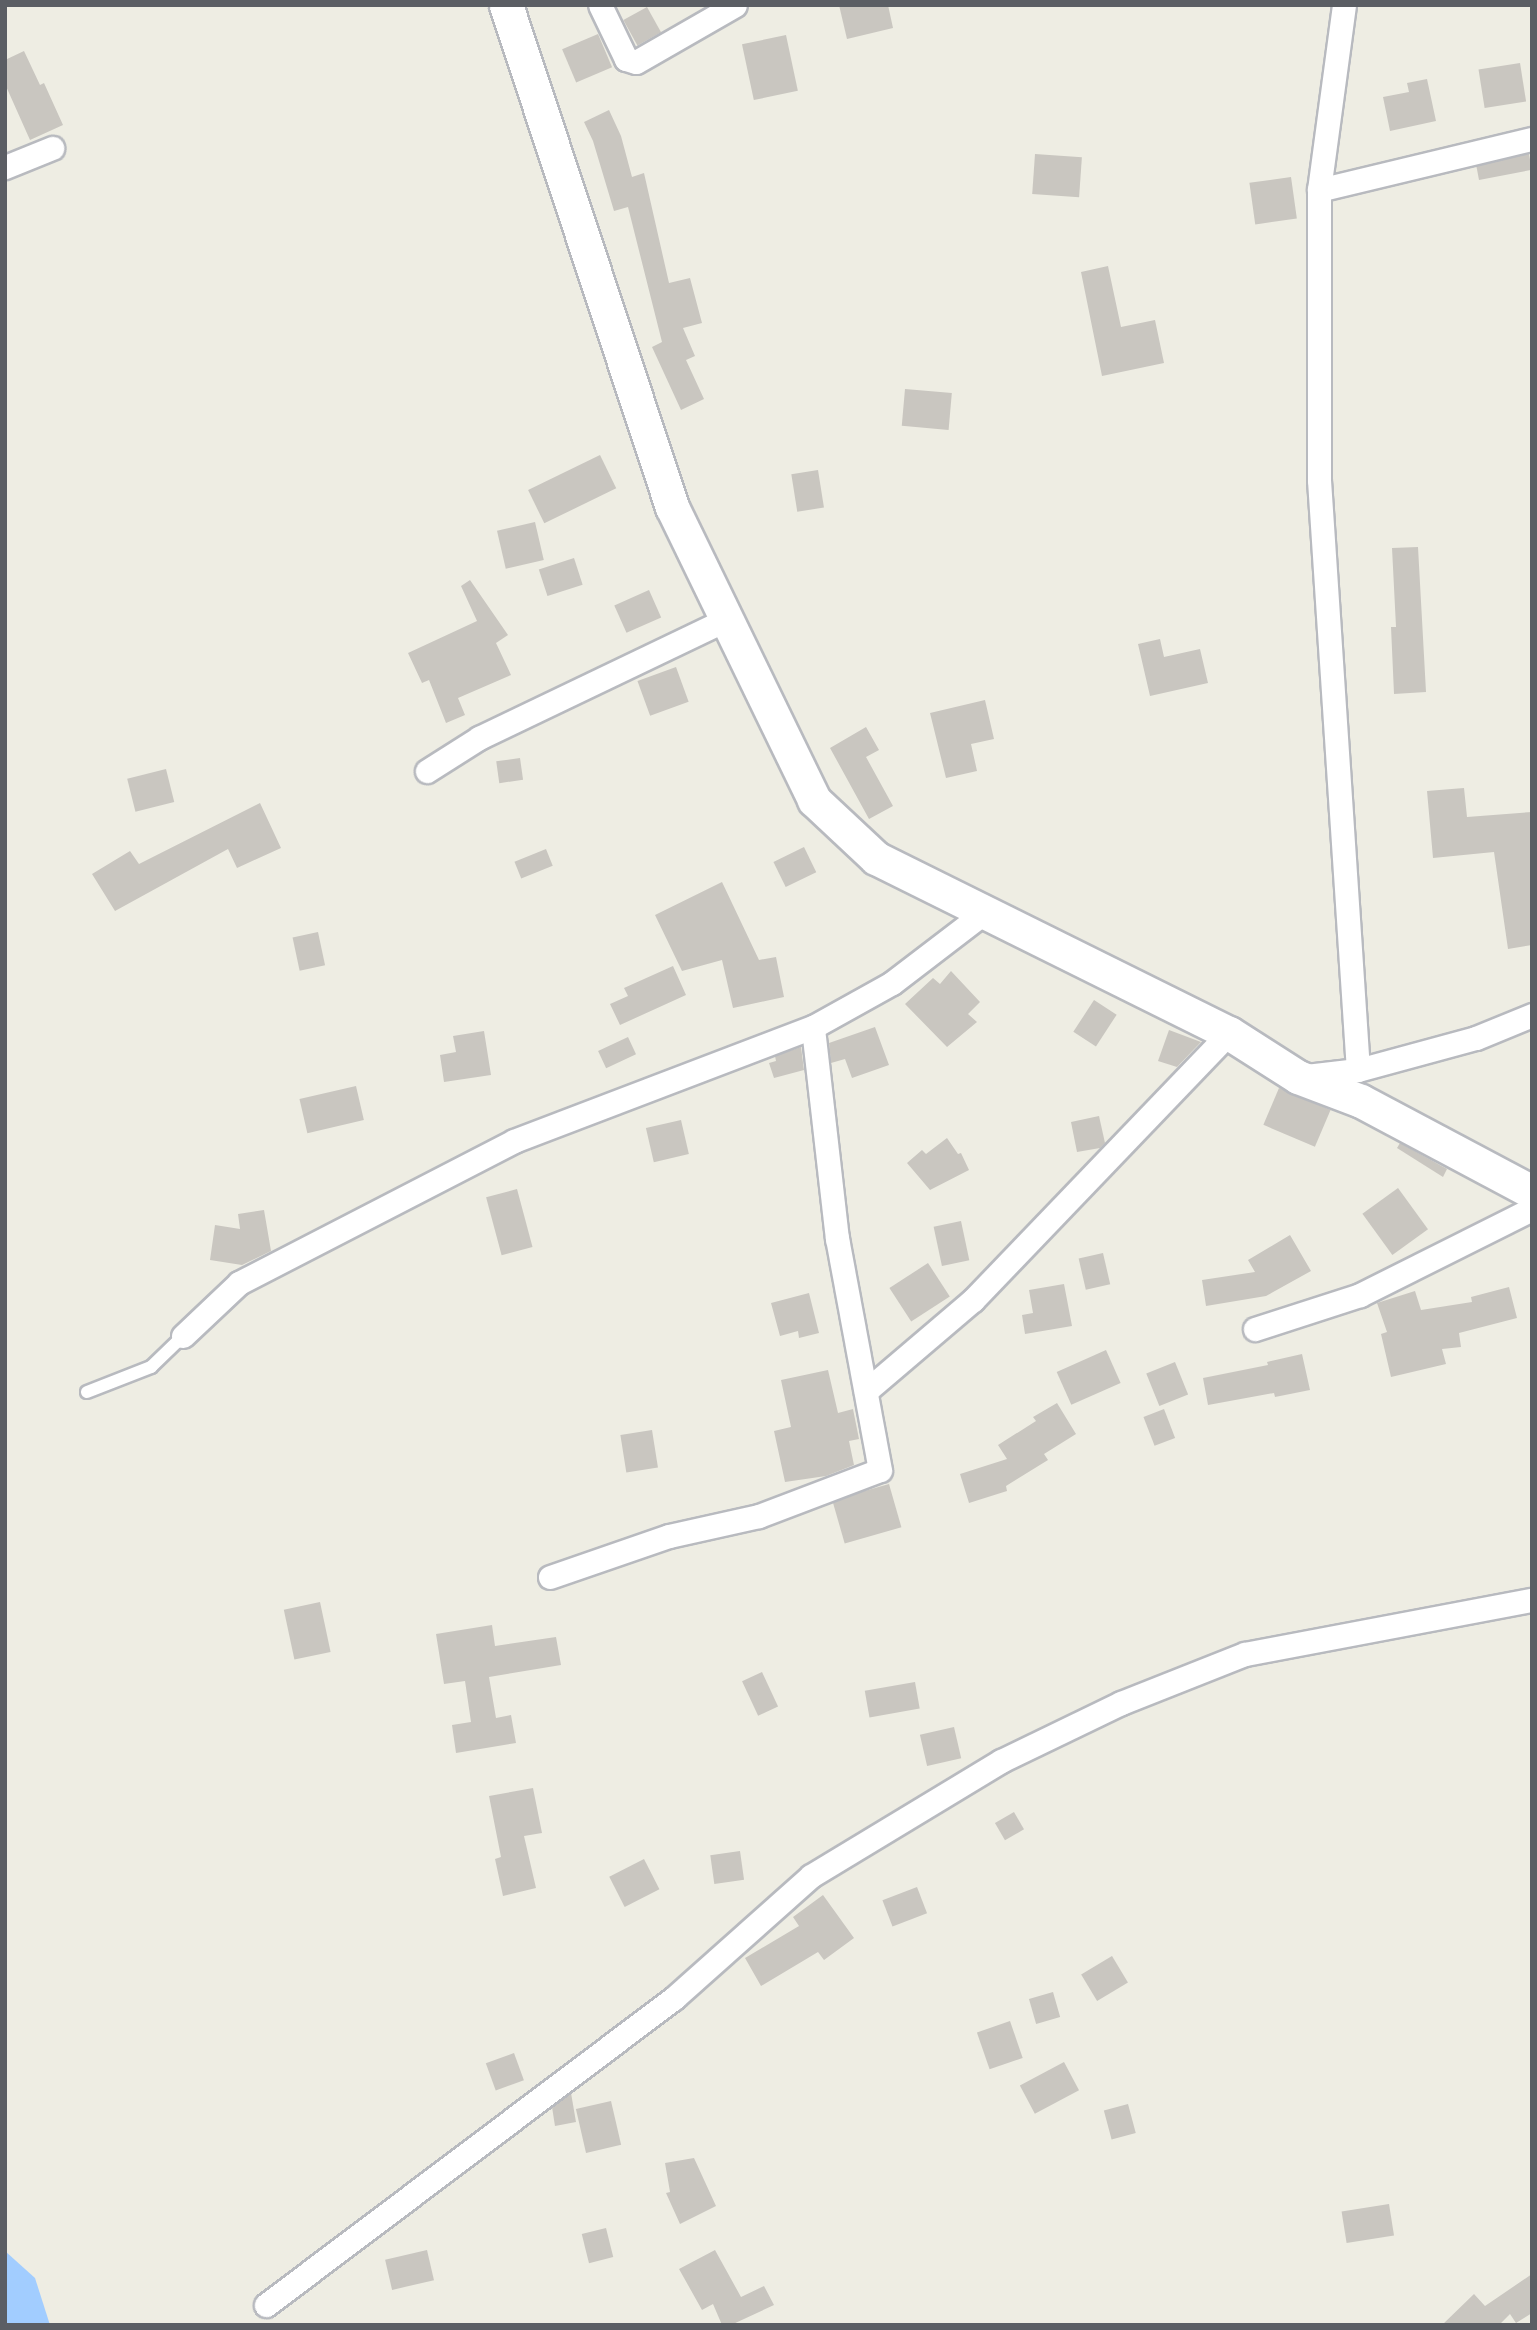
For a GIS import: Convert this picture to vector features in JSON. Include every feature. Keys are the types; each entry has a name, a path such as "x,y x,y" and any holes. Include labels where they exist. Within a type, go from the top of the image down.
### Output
{"street":[{"path":"506,5 672,507 814,800 876,858 1229,1033 1298,1077 1361,1101 1532,1192"},
{"path":"600,5 626,59 636,62 736,5"},
{"path":"1344,5 1318,190 1319,480 1358,1070"},
{"path":"1318,190 1532,139"},
{"path":"5,167 52,148"},
{"path":"427,771 479,738 727,619"},
{"path":"183,1336 239,1283 514,1141 813,1027 892,983 985,912"},
{"path":"1298,1077 1358,1070 1476,1038 1532,1015"},
{"path":"550,1577 669,1536 759,1516 880,1471 866,1391 853,1338 837,1239 813,1027"},
{"path":"866,1391 973,1300 1229,1033"},
{"path":"1255,1329 1360,1295 1532,1209"},
{"path":"266,2305 674,1997 811,1876 1001,1761 1121,1703 1245,1654 1532,1600"}],"lane":[{"path":"87,1392 151,1367 183,1336"}],"water":[{"path":"5,2251 35,2278 50,2325 5,2325"}],"building":[{"path":"839,5 888,5 893,28 847,39"},
{"path":"647,7 661,32 637,45 623,20"},
{"path":"598,34 612,67 576,82 562,49"},
{"path":"786,35 798,91 754,100 742,44"},
{"path":"24,51 40,85 44,83 63,125 30,140 5,84 5,60"},
{"path":"1520,63 1526,102 1485,108 1479,70"},
{"path":"1427,79 1436,121 1390,131 1383,97 1409,92 1407,83"},
{"path":"609,110 621,136 632,177 644,173 669,283 690,278 702,323 683,328 695,356 686,360 704,399 681,410 652,347 662,342 628,207 614,211 593,141 584,122"},
{"path":"1035,154 1082,157 1079,197 1032,194"},
{"path":"1529,154 1532,170 1479,180 1476,164"},
{"path":"1291,177 1297,219 1255,224 1249,183"},
{"path":"1108,266 1121,327 1155,320 1164,363 1102,376 1081,272"},
{"path":"905,389 952,393 949,430 902,426"},
{"path":"600,455 616,488 544,523 528,490"},
{"path":"818,470 824,508 797,512 791,474"},
{"path":"535,522 544,560 506,569 497,531"},
{"path":"1418,547 1426,692 1394,694 1391,627 1396,627 1392,548"},
{"path":"574,558 583,585 547,596 539,569"},
{"path":"470,580 508,635 496,643 511,675 458,698 465,715 446,723 429,680 422,683 408,653 477,621 461,586"},
{"path":"649,590 661,617 626,633 614,605"},
{"path":"1160,639 1164,657 1200,649 1208,683 1150,696 1138,644"},
{"path":"676,667 689,702 650,716 637,681"},
{"path":"985,700 994,739 971,744 977,771 946,778 930,713"},
{"path":"866,727 879,750 866,757 893,806 869,819 830,748"},
{"path":"520,758 523,780 499,783 496,761"},
{"path":"166,769 174,802 135,812 127,779"},
{"path":"1464,788 1467,817 1532,812 1532,945 1508,949 1494,852 1433,858 1427,791"},
{"path":"260,803 281,848 237,868 228,849 115,911 92,874 130,851 139,864"},
{"path":"804,847 816,872 786,887 773,862"},
{"path":"546,849 553,866 521,878 514,862"},
{"path":"722,882 759,960 776,957 784,997 733,1008 722,960 682,971 655,915"},
{"path":"318,932 325,965 300,971 293,937"},
{"path":"673,966 686,995 620,1025 610,1004 628,996 624,988"},
{"path":"951,971 980,1002 968,1014 977,1022 947,1047 905,1004 933,978 940,984"},
{"path":"1094,1000 1117,1015 1096,1047 1073,1032"},
{"path":"875,1027 889,1065 852,1078 845,1059 831,1063 829,1043"},
{"path":"1169,1030 1201,1042 1177,1067 1158,1061"},
{"path":"484,1031 491,1075 444,1082 440,1055 456,1052 453,1036"},
{"path":"628,1037 636,1054 606,1068 598,1051"},
{"path":"801,1047 804,1070 774,1078 769,1063 776,1061 775,1056"},
{"path":"356,1086 364,1120 307,1133 299,1099"},
{"path":"1279,1088 1331,1110 1315,1147 1263,1125"},
{"path":"1099,1116 1105,1143 1100,1148 1077,1152 1071,1122"},
{"path":"681,1120 689,1154 654,1162 646,1128"},
{"path":"947,1138 958,1154 961,1153 969,1170 930,1190 907,1163 922,1150 926,1154"},
{"path":"1400,1143 1447,1169 1443,1177 1397,1148"},
{"path":"1398,1188 1428,1229 1392,1255 1362,1214"},
{"path":"517,1189 533,1247 502,1255 486,1197"},
{"path":"264,1210 271,1251 242,1265 210,1260 215,1225 240,1229 238,1214"},
{"path":"961,1221 969,1260 942,1266 934,1227"},
{"path":"1290,1235 1311,1271 1266,1296 1206,1306 1202,1280 1255,1272 1248,1260"},
{"path":"1103,1253 1110,1284 1086,1290 1079,1259"},
{"path":"928,1263 950,1297 911,1322 889,1288"},
{"path":"1064,1284 1072,1326 1025,1334 1022,1315 1033,1313 1029,1290"},
{"path":"1509,1287 1517,1318 1459,1333 1461,1347 1442,1349 1446,1364 1391,1377 1381,1334 1387,1332 1377,1303 1415,1291 1421,1310 1472,1302 1471,1297"},
{"path":"809,1293 819,1333 799,1338 798,1331 780,1336 771,1303"},
{"path":"1106,1350 1121,1383 1071,1405 1057,1372"},
{"path":"1302,1354 1310,1390 1275,1397 1274,1393 1208,1405 1203,1378 1268,1365 1267,1362"},
{"path":"1175,1362 1188,1394 1159,1406 1146,1374"},
{"path":"828,1370 838,1413 853,1409 859,1439 849,1441 854,1465 826,1476 785,1482 774,1431 791,1427 781,1380"},
{"path":"1057,1403 1076,1434 1044,1454 1048,1460 1006,1486 1007,1491 969,1503 960,1474 1007,1459 998,1445 1036,1421 1033,1417"},
{"path":"1164,1409 1175,1438 1155,1446 1143,1417"},
{"path":"652,1430 658,1468 626,1473 620,1435"},
{"path":"889,1484 901,1527 845,1544 832,1500"},
{"path":"320,1602 331,1652 294,1660 284,1610"},
{"path":"492,1625 495,1646 556,1637 561,1665 489,1677 496,1718 511,1715 516,1743 456,1753 452,1725 471,1722 465,1681 444,1684 436,1634"},
{"path":"762,1672 778,1706 758,1716 742,1681"},
{"path":"915,1682 920,1709 869,1717 865,1691"},
{"path":"954,1727 961,1758 927,1766 920,1735"},
{"path":"533,1788 542,1833 524,1836 536,1888 503,1896 495,1859 501,1857 489,1796"},
{"path":"1014,1812 1024,1829 1005,1840 995,1823"},
{"path":"740,1851 744,1880 714,1884 710,1855"},
{"path":"644,1859 659,1889 625,1907 609,1877"},
{"path":"917,1887 927,1913 892,1926 882,1900"},
{"path":"823,1895 854,1938 824,1960 818,1952 761,1986 745,1958 799,1926 793,1917"},
{"path":"1112,1956 1128,1983 1097,2001 1081,1975"},
{"path":"1053,1992 1060,2017 1036,2024 1029,1999"},
{"path":"1010,2021 1023,2058 990,2069 977,2032"},
{"path":"514,2053 524,2080 496,2091 486,2063"},
{"path":"1064,2062 1079,2090 1035,2114 1020,2085"},
{"path":"571,2093 576,2122 555,2126 552,2107"},
{"path":"611,2101 621,2145 586,2153 576,2109"},
{"path":"1128,2104 1136,2133 1112,2139 1104,2110"},
{"path":"694,2158 716,2206 680,2224 666,2193 670,2192 665,2163"},
{"path":"1389,2204 1394,2236 1347,2243 1342,2212"},
{"path":"606,2228 613,2257 589,2263 582,2234"},
{"path":"427,2250 434,2280 392,2290 385,2260"},
{"path":"715,2250 741,2297 764,2286 774,2305 731,2325 722,2325 713,2304 702,2310 679,2269"},
{"path":"1532,2274 1532,2313 1516,2323 1510,2314 1501,2323 1503,2325 1442,2325 1474,2294 1485,2306"}]}
